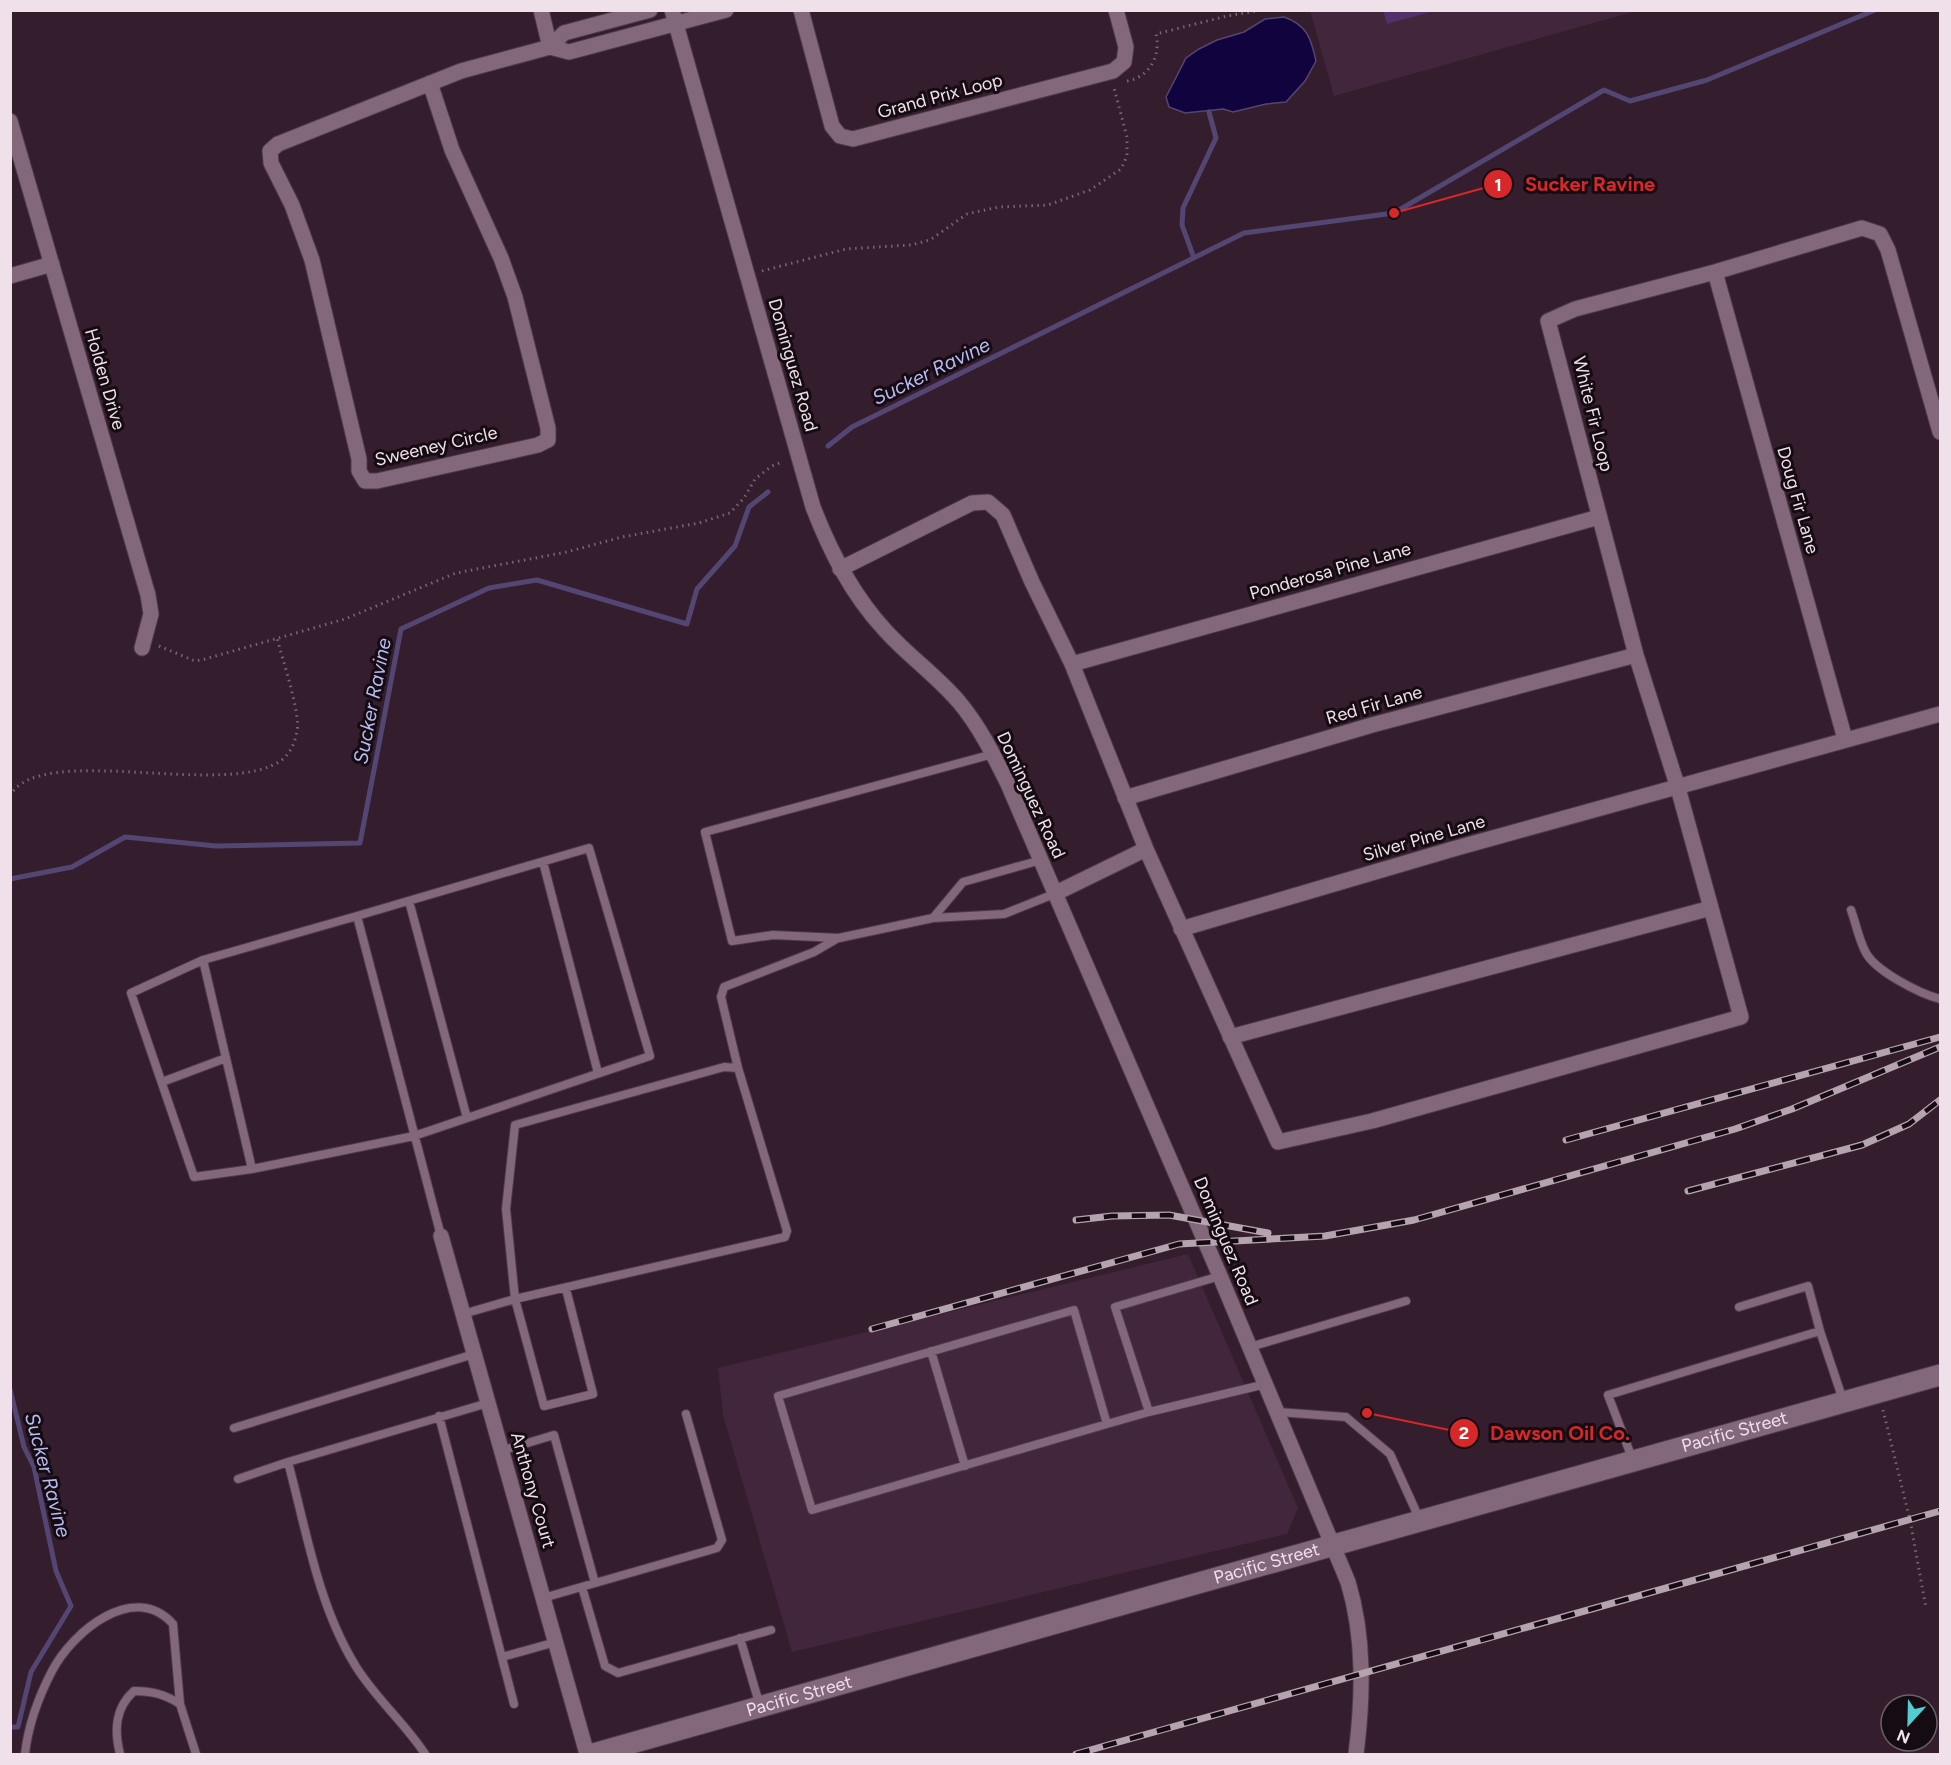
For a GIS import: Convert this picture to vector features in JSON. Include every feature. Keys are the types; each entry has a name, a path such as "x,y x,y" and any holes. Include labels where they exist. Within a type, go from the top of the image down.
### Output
{"main road":[{"name":"Pacific Street","path":"593,1755 956,1654 1420,1519 1941,1375"}],"street":[{"path":"541,10 550,47"},
{"name":"Sweeney Circle","path":"550,47 564,33 650,10"},
{"name":"Sweeney Circle","path":"430,83 452,150 501,258 515,297 548,428 548,440 538,445 377,481 365,481 360,471 352,427 312,260 292,205 271,163 270,152 278,144 461,70 550,47 569,52 674,17 726,10"},
{"name":"Grand Prix Loop","path":"801,10 832,126 840,136 853,139 1113,71 1124,62 1126,46 1116,10"},
{"name":"Dominguez Road","path":"674,17 813,507 840,569 884,629 960,703 993,754 1221,1276 1333,1544 1352,1594 1359,1637 1362,1693 1356,1755"},
{"name":"Holden Drive","path":"10,121 148,595 151,614 143,644"},
{"name":"White Fir Loop","path":"1230,1037 1278,1142 1372,1120 1741,1017 1678,788 1636,655 1548,321 1575,309 1715,272 1862,228 1881,234 1888,250 1941,432"},
{"path":"10,276 52,264"},
{"name":"Doug Fir Lane","path":"1715,272 1845,739"},
{"path":"840,569 972,503 988,502 1003,515 1032,582 1072,664 1146,849 1230,1037 1711,908"},
{"name":"Ponderosa Pine Lane","path":"1072,664 1599,517"},
{"name":"Red Fir Lane","path":"1125,798 1372,725 1636,655"},
{"path":"1678,788 1845,739 1941,714"},
{"name":"Silver Pine Lane","path":"1181,929 1453,849 1678,788"},
{"path":"1054,894 1146,849"},
{"name":"Anthony Court","path":"441,1236 587,1755"}],"lane":[{"path":"993,754 705,832 732,941 773,935 838,938 933,918 1004,914 1054,894"},
{"path":"590,848 650,1056 414,1136 252,1169 194,1177 131,993 203,960 409,901 590,848"},
{"path":"933,918 963,882 1041,860"},
{"path":"543,862 598,1073"},
{"path":"409,901 467,1118"},
{"path":"1851,910 1866,954 1882,968 1922,994 1941,999"},
{"path":"357,916 441,1236"},
{"path":"463,1314 515,1299 785,1237 787,1231 738,1068 721,997 724,987 814,952 838,938"},
{"path":"203,960 252,1169"},
{"path":"162,1082 226,1058"},
{"path":"566,1289 593,1394 544,1406 515,1299 506,1209 515,1125 724,1067 738,1068"},
{"path":"1149,1413 1115,1307 1221,1276"},
{"path":"1739,1307 1808,1286 1844,1401"},
{"path":"1250,1347 1406,1301"},
{"path":"1107,1425 1074,1310 778,1396 812,1510 1149,1413 1266,1384"},
{"path":"1633,1460 1608,1395 1821,1331"},
{"path":"932,1352 965,1466"},
{"path":"234,1428 474,1354"},
{"path":"238,1479 439,1416 488,1403"},
{"path":"1278,1412 1346,1417 1390,1454 1420,1519"},
{"path":"543,1598 717,1548 722,1540 686,1414"},
{"path":"439,1416 514,1704"},
{"path":"501,1451 554,1435 595,1583"},
{"path":"288,1462 326,1602 354,1663 381,1702 425,1755"},
{"path":"582,1587 605,1666 618,1673 771,1630"},
{"path":"25,1755 27,1735 53,1670 81,1634 107,1616 133,1606 149,1607 165,1616 173,1624 180,1704 196,1755"},
{"path":"740,1638 761,1707"},
{"path":"502,1657 555,1642"},
{"path":"120,1755 117,1716 122,1702 134,1691 151,1691 167,1696 180,1704"}],"path":[{"path":"1122,82 1133,80 1146,72 1156,59 1159,44 1156,34 1227,16 1262,10"},
{"path":"747,275 846,249 911,245 930,240 967,214 999,207 1048,205 1090,190 1121,169 1127,156 1127,137 1113,84"},
{"path":"143,644 195,661 345,619 456,573 567,552 622,537 699,523 730,513 744,498 755,479 772,466 798,456"},
{"path":"10,796 16,786 24,782 79,770 214,773 249,772 272,766 284,758 294,745 298,728 277,638"},
{"path":"1878,1392 1910,1520 1926,1608"}],"shaded area":[{"path":"1310,10 1636,11 1334,96"},
{"path":"1284,17 1298,24 1307,33 1316,61 1305,81 1286,102 1233,112 1223,109 1185,113 1169,107 1166,97 1186,58 1217,40 1244,32 1265,19"},
{"path":"1188,1254 1298,1508 1287,1534 792,1652 723,1415 718,1368"}],"building":[{"path":"1383,10 1434,10 1434,11 1387,24"}],"waterway":[{"name":"Sucker Ravine","path":"828,446 852,427 1244,233 1394,213 1604,90 1630,101 1707,80 1875,10"},
{"path":"1194,258 1182,225 1183,208 1216,138 1209,112"},
{"name":"Sucker Ravine","path":"10,879 72,867 125,837 216,846 360,843 401,629 489,588 537,580 687,624 697,589 735,546 749,507 768,492"},
{"name":"Sucker Ravine","path":"10,1389 24,1447 34,1467 56,1571 71,1606 31,1672 18,1727 10,1727"}],"railway":[{"path":"1566,1140 1940,1037"},
{"path":"872,1329 1179,1244 1325,1236 1414,1220 1735,1129 1792,1109 1940,1047"},
{"path":"1688,1191 1862,1145 1909,1124 1940,1100"},
{"path":"1076,1220 1112,1216 1169,1215 1268,1233"},
{"path":"1076,1754 1940,1511"}],"place":[{"name":"Sucker Ravine","path":"1394,213"},
{"name":"Dawson Oil Co.","path":"1367,1413"}]}
